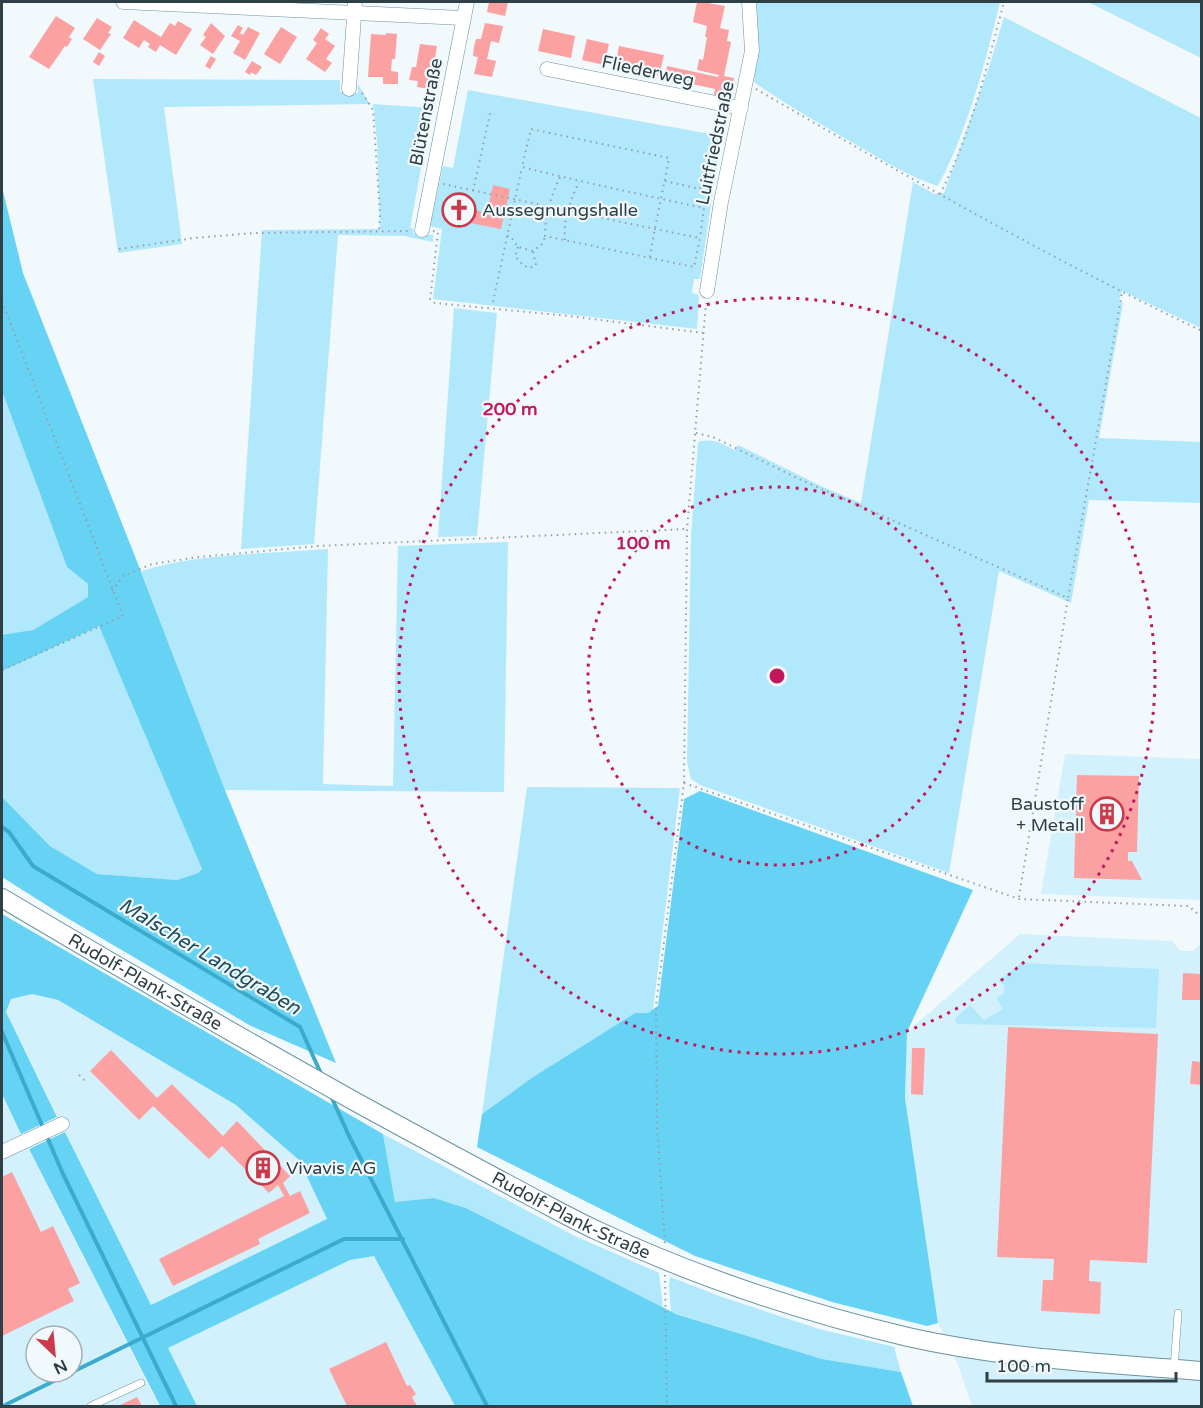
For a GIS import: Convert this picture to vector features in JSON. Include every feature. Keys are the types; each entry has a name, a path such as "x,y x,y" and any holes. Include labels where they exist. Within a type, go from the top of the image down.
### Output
{"main road":[{"name":"Rudolf-Plank-Straße","path":"2,898 343,1095 445,1151 596,1230 665,1260 736,1287 909,1337 970,1349 1052,1360 1202,1371"}],"street":[{"path":"123,2 355,7 463,18"},
{"name":"Blütenstraße","path":"422,230 467,2"},
{"name":"Luitfriedstraße","path":"707,291 707,240 741,108 752,51 749,2"},
{"path":"349,86 355,7"},
{"name":"Fliederweg","path":"548,69 741,108"},
{"path":"2,1152 62,1124"}],"lane":[{"path":"1174,1369 1178,1313"},
{"path":"92,1407 141,1383"}],"path":[{"path":"940,194 954,166 989,59 1004,2"},
{"path":"746,83 940,194 1122,293 1202,331"},
{"path":"349,86 357,84 373,110 380,232"},
{"path":"473,191 491,109"},
{"path":"493,302 514,198 531,129 669,158 650,258"},
{"path":"664,181 700,189 707,159"},
{"path":"522,168 704,208 707,240 694,267 545,236"},
{"path":"533,251 542,244 545,236 549,206 560,177"},
{"path":"565,240 564,224 579,181"},
{"path":"431,182 707,240"},
{"path":"119,249 194,238 254,233 422,230 438,232 430,300 435,303 704,333"},
{"path":"507,236 511,237 518,247 533,251"},
{"path":"518,247 515,256 523,265 530,268 536,265 533,251"},
{"path":"667,1407 665,1260 657,1125 656,1005 684,783 687,529 707,291"},
{"path":"1019,899 1068,598 1122,293"},
{"path":"2,301 123,616 2,670"},
{"path":"696,432 713,437 799,479 1068,598"},
{"path":"112,591 123,576 152,564 199,557 318,546 687,529"},
{"path":"684,783 1019,899 1189,906 1202,918"},
{"path":"79,1076 85,1082"}],"shaded area":[{"path":"754,2 1000,2 967,119 938,186 889,163 806,116 754,82 758,36"},
{"path":"1088,2 1201,3 1201,58"},
{"path":"1004,17 1201,118 1201,328 1122,291 1119,301 1123,303 1099,438 1201,442 1201,503 1089,500 1071,603 999,571 949,873 700,785 691,779 687,762 691,536 698,442 703,441 717,442 734,450 738,445 861,503 913,182 934,194 944,193 989,67"},
{"path":"93,79 340,80 340,92 358,93 358,84 370,104 164,107 182,244 118,253"},
{"path":"468,90 721,136 700,279 694,279 692,293 699,295 697,329 433,299 442,229 430,226 443,166 453,168"},
{"path":"373,104 432,108 410,228 413,228 414,234 433,235 433,242 404,236 338,235 314,544 241,549 262,230 380,229 377,141"},
{"path":"2,187 23,273 225,790 336,1063 251,1026 2,877 2,797 50,846 97,874 177,880 198,873 202,869 99,626 2,671 2,635 33,630 88,597 88,584 67,567 2,391"},
{"path":"454,308 497,313 477,536 438,537"},
{"path":"2,391 67,567 88,584 88,597 33,630 4,636 2,635"},
{"path":"508,542 504,792 225,790 141,571 210,557 328,549 323,784 393,786 398,546"},
{"path":"99,625 202,869 198,873 177,880 97,874 50,846 2,797 2,671"},
{"path":"1065,754 1201,759 1201,900 1041,894"},
{"path":"527,787 680,788 653,1010 648,1013 635,1013 533,1077 482,1114"},
{"path":"700,791 973,890 907,1032 905,1098 938,1323 927,1326 832,1302 695,1256 477,1147 482,1114 533,1077 635,1013 648,1013 658,1006 684,799"},
{"path":"2,914 383,1134 395,1202 434,1198 466,1208 676,1314 822,1359 901,1372 913,1406 455,1406 374,1256 350,1260 168,1348 197,1406 160,1406 29,1149 65,1132 151,1305 327,1219 299,1160 236,1105 58,1000 32,994 11,999 6,1012 57,1117 21,1134 2,1094"},
{"path":"1020,934 1172,941 1181,951 1193,951 1201,944 1201,1406 972,1406 958,1365 938,1323 905,1098 907,1032"},
{"path":"1021,963 1159,969 1156,1028 957,1024 955,1018 970,1005 984,1020 1003,1009 996,998 1004,993 1004,986 999,981"},
{"path":"32,994 58,1000 236,1105 283,1144 299,1161 327,1220 151,1305 6,1012 11,999"},
{"path":"2,1095 21,1134 159,1406 2,1406"},
{"path":"383,1134 575,1236 659,1273 663,1308 466,1208 434,1198 395,1203"},
{"path":"374,1256 455,1406 197,1406 167,1348 350,1260"},
{"path":"670,1277 819,1329 895,1347 901,1372 822,1359 671,1312"}],"building":[{"path":"489,2 508,2 505,16 487,12"},
{"path":"697,2 725,6 720,28 729,30 727,41 731,42 724,76 734,78 730,98 714,95 715,89 664,78 667,66 718,77 719,75 697,70 699,59 703,60 707,26 693,22"},
{"path":"56,16 75,28 69,37 72,39 67,47 65,46 49,69 29,57"},
{"path":"97,18 112,27 108,33 111,34 100,50 83,39"},
{"path":"134,20 161,37 170,23 175,26 178,21 192,29 176,55 160,45 156,52 148,47 150,44 144,40 139,48 123,38"},
{"path":"211,23 225,36 213,54 200,45"},
{"path":"485,23 503,26 499,43 491,41 487,59 496,61 492,77 474,74 478,57 473,56 474,47 476,39 481,39"},
{"path":"238,25 243,28 240,33 243,35 248,27 260,33 245,60 233,53 240,41 231,36"},
{"path":"281,27 297,37 280,64 264,54"},
{"path":"321,28 329,34 325,39 335,46 326,59 332,63 325,72 306,59 317,43 313,40"},
{"path":"543,29 575,36 571,58 538,51"},
{"path":"386,33 397,34 395,59 392,59 391,71 398,72 398,84 383,84 383,77 368,77 371,34 386,35"},
{"path":"587,39 609,44 604,65 582,60"},
{"path":"420,44 437,46 430,89 417,87 418,81 409,80 412,67 416,67"},
{"path":"619,46 664,55 659,76 615,67"},
{"path":"99,52 105,56 99,66 93,62"},
{"path":"211,56 216,59 210,69 205,66"},
{"path":"252,61 262,67 256,75 245,72"},
{"name":"Aussegnungshalle","path":"493,185 510,189 501,229 455,220 454,223 443,219 447,196 452,197 452,195 460,197 458,206 487,213"},
{"name":"Baustoff + Metall","path":"1077,775 1139,776 1137,852 1128,852 1128,861 1132,861 1142,880 1074,878"},
{"path":"1183,973 1202,974 1202,1000 1182,1000"},
{"path":"1008,1027 1158,1034 1147,1263 1090,1260 1089,1281 1101,1282 1100,1314 1041,1311 1043,1280 1053,1280 1054,1259 997,1257"},
{"path":"912,1048 925,1048 923,1095 911,1094"},
{"name":"Vivavis AG","path":"111,1050 157,1098 172,1084 223,1136 237,1121 290,1176 283,1183 290,1196 300,1191 310,1213 258,1239 260,1244 173,1286 159,1259 284,1196 278,1185 269,1193 222,1146 209,1159 153,1106 139,1120 90,1071"},
{"path":"1192,1061 1202,1062 1202,1085 1190,1084"},
{"path":"12,1172 41,1232 53,1226 80,1283 68,1289 74,1301 2,1336 2,1177"},
{"path":"386,1342 407,1386 410,1385 416,1394 412,1397 417,1406 347,1406 329,1369"},
{"path":"137,1397 142,1406 118,1406"}],"waterway":[{"name":"Malscher Landgraben","path":"2,827 9,832 33,866 300,1027 322,1076"},
{"path":"2,1032 63,1174 176,1406"},
{"name":"Malscher Landgraben","path":"331,1096 349,1136 487,1406"},
{"path":"5,1405 344,1239 403,1239"}],"place":[{"name":"Aussegnungshalle","path":"459,210"},
{"name":"Baustoff + Metall","path":"1107,814"},
{"name":"Vivavis AG","path":"263,1168"}]}
